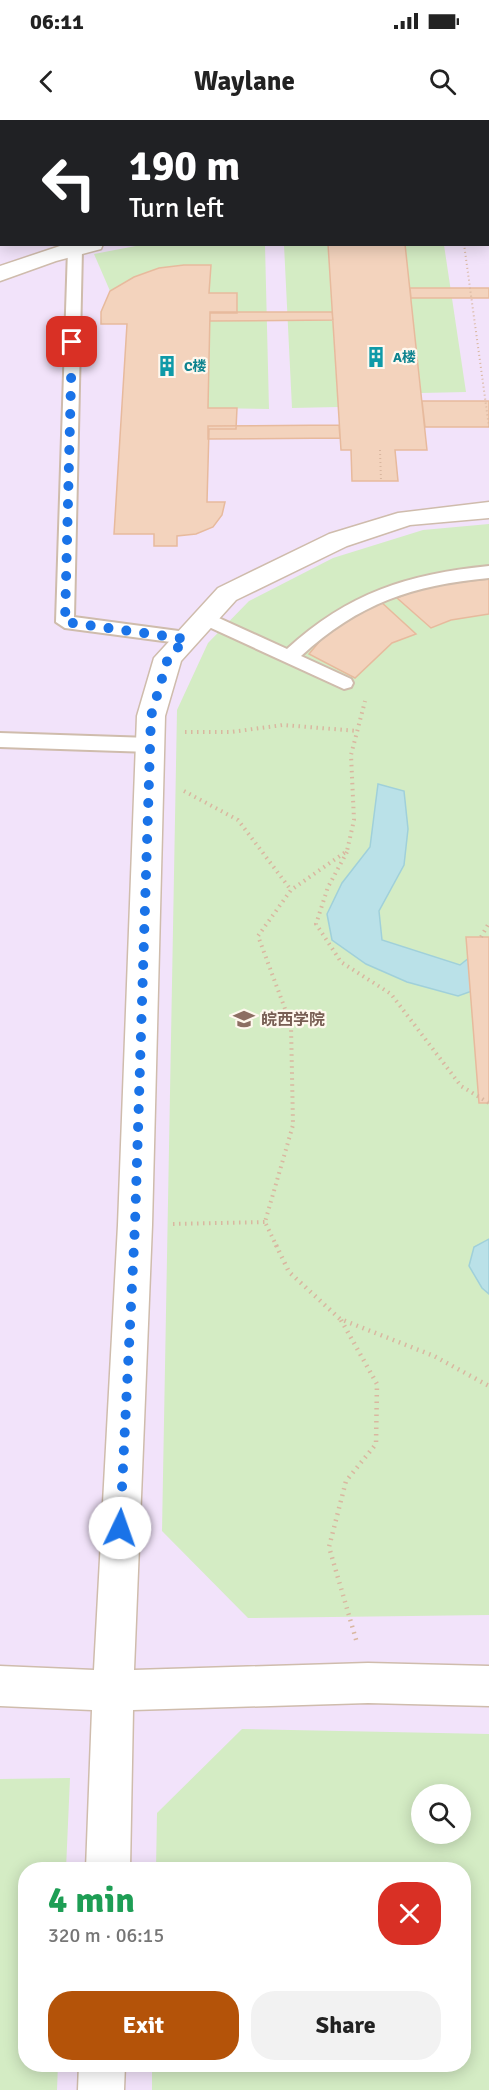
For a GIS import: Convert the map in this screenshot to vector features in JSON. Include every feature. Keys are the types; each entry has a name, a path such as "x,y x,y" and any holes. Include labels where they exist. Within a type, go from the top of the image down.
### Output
{"street":[{"path":"0,274 84,247"},
{"path":"108,1862 113,1691 135,1225 151,716 168,658 227,594 338,540 407,518 489,510"},
{"path":"0,1686 113,1691 368,1683 489,1686"},
{"path":"101,2090 102,2072"}],"lane":[{"path":"84,247 65,622 195,628 289,657 344,683"},
{"path":"289,657 317,629 352,606 402,586 450,575 489,572"},
{"path":"0,740 149,750"}],"path":[{"path":"464,246 489,427"},
{"path":"380,450 381,481"},
{"path":"344,683 366,697 351,755 354,820 347,851 328,887 316,924 341,962 392,994 462,1086 489,1103"},
{"path":"149,750 231,732 283,725 357,731"},
{"path":"149,750 238,820 291,890"},
{"path":"347,851 291,890 258,936 291,1026 293,1125 265,1222 289,1272 340,1319 377,1384 376,1444 346,1481 329,1547 368,1683"},
{"path":"481,937 489,923"},
{"path":"135,1225 265,1222"},
{"path":"340,1319 434,1356 489,1386"}],"shaded area":[{"name":"皖西学院","path":"0,246 489,246 489,2090 0,2090"}],"green space":[{"path":"136,246 265,246 269,409 208,408 210,321 237,321 237,293 209,293 211,265 171,267 147,273 110,291 94,254"},
{"path":"284,246 328,246 338,407 292,408"},
{"path":"405,246 444,246 466,392 421,393"},
{"path":"489,524 489,1615 248,1618 162,1531 177,710 208,643 249,601 333,558 423,530"},
{"path":"242,1729 489,1734 489,2090 152,2090 152,2072 471,2072 471,1862 156,1862 157,1813"},
{"path":"70,1778 66,1862 18,1862 18,2072 58,2072 57,2090 0,2090 0,1779"}],"water":[{"path":"378,784 404,791 408,829 404,865 379,911 382,940 460,965 489,942 489,985 458,996 407,982 366,964 332,940 327,914 342,883 370,847"},
{"path":"489,1239 489,1294 482,1288 469,1266 474,1247"}],"building":[{"name":"A楼","path":"328,246 405,246 427,450 395,450 398,481 352,481 351,450 341,450"},
{"name":"C楼","path":"211,265 209,293 237,293 237,313 210,313 208,408 237,408 236,429 209,429 207,502 225,502 222,515 213,527 196,534 177,536 177,546 154,546 154,534 114,534 127,324 101,324 101,312 110,291 134,277 159,268"},
{"path":"410,288 489,288 489,298 411,298"},
{"path":"210,312 332,312 333,320 210,321"},
{"path":"422,401 489,401 489,427 425,427"},
{"path":"339,425 340,438 208,439 208,426"},
{"path":"489,579 489,614 451,620 431,628 397,598 426,586"},
{"path":"380,601 416,634 392,643 355,678 309,654 324,636 352,614"},
{"path":"466,937 489,937 489,1103 479,1103"}],"place":[{"name":"A楼","path":"376,357"},
{"name":"C楼","path":"167,366"},
{"name":"皖西学院","path":"244,1019"}],"route":[{"path":"72,342 65,622 186,639 168,658 151,716 135,1225 120,1528"}]}
